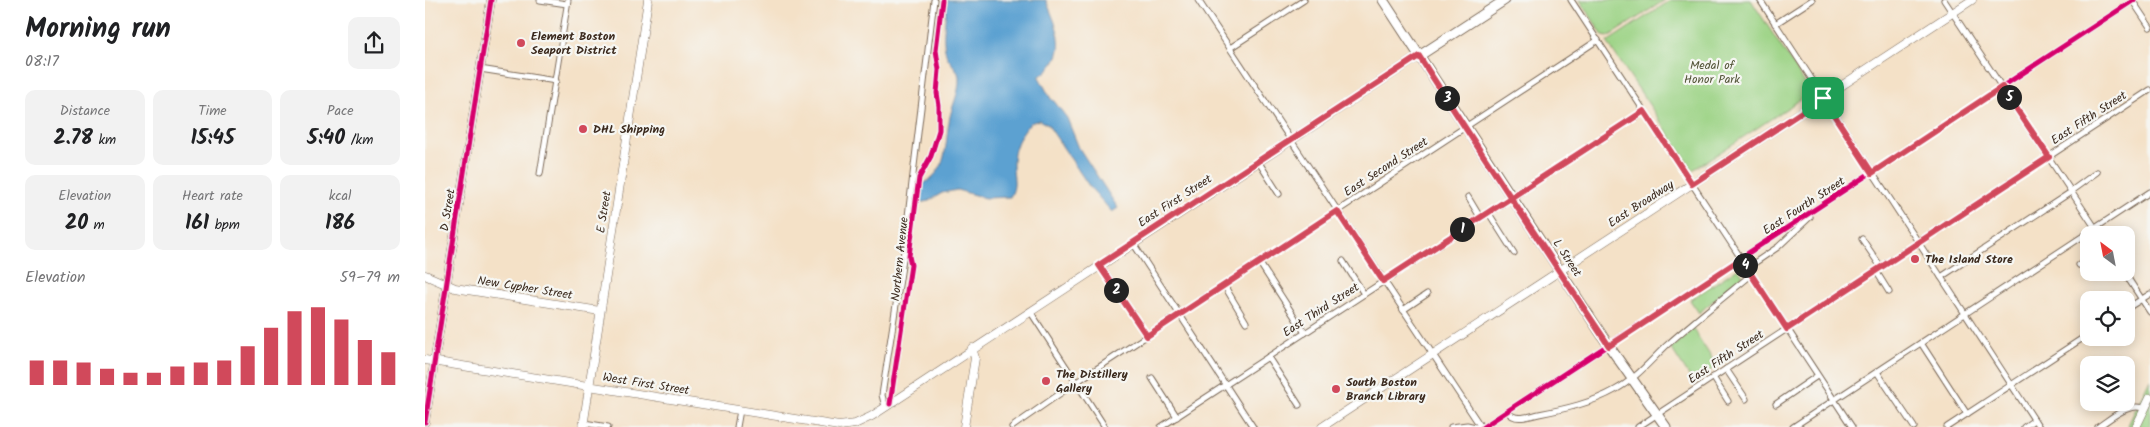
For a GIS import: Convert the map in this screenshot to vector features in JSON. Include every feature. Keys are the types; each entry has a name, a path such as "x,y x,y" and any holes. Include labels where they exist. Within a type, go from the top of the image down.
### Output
{"main road":[{"name":"D Street","path":"425,422 491,0"},
{"name":"E Street","path":"583,425 648,0"},
{"name":"L Street","path":"1383,0 1609,346 1666,427"},
{"name":"East First Street","path":"860,425 972,348 1505,0"},
{"name":"East Broadway","path":"1323,427 1973,0"},
{"name":"New Cypher Street","path":"425,275 455,288 601,311"},
{"path":"964,427 975,358 972,348"},
{"name":"West First Street","path":"425,360 839,426 860,425"},
{"path":"2136,427 2150,398"}],"street":[{"path":"540,0 567,2 540,174"},
{"path":"885,407 882,395 903,256 934,0"},
{"path":"1198,0 1432,355 1482,427"},
{"path":"1230,48 1303,0"},
{"path":"1571,0 1852,427"},
{"path":"1759,0 2039,427"},
{"path":"1775,24 1812,0"},
{"path":"1944,0 2094,226"},
{"path":"2133,0 2150,27"},
{"name":"East Fourth Street","path":"1482,427 1609,346 2133,0"},
{"name":"East Second Street","path":"1012,427 1076,382 1597,40"},
{"path":"480,69 556,81"},
{"name":"East Fifth Street","path":"1638,427 2150,90"},
{"name":"East Third Street","path":"1161,427 1644,111"},
{"path":"1258,162 1279,194"},
{"path":"1941,277 2071,192 2097,172"},
{"path":"2098,226 2150,192"},
{"path":"1468,197 1480,217"},
{"name":"East Fourth Street","path":"1747,268 1778,247 1820,207"},
{"path":"1488,212 1514,253"},
{"path":"1793,427 2080,238"},
{"path":"1862,239 1889,292"},
{"path":"1133,243 1253,427"},
{"path":"1343,261 1364,294"},
{"path":"1259,262 1305,333"},
{"path":"1099,265 1147,336"},
{"path":"1508,412 1511,416 1521,417 1577,406 1614,391 1633,378 1666,346 1751,274"},
{"path":"2130,281 2150,312"},
{"path":"1224,285 1246,322"},
{"path":"1403,310 1427,294"},
{"path":"2135,303 2150,294"},
{"path":"1030,310 1105,427"},
{"path":"1947,427 2080,340"},
{"path":"1921,343 1967,414"},
{"path":"1268,357 1299,405"},
{"path":"1726,369 1746,399"},
{"path":"1877,372 1914,427"},
{"path":"1776,404 1817,376"},
{"path":"1713,377 1728,401"},
{"path":"1151,378 1177,417"},
{"path":"2098,427 2127,409 2139,406 2145,409"},
{"path":"737,427 740,410"},
{"path":"2024,427 2034,420"},
{"path":"583,425 608,427"},
{"path":"1451,427 1467,425 1476,427"}],"green space":[{"path":"1580,0 1665,0 1608,37 1603,36"},
{"name":"Medal of Honor Park","path":"1671,0 1751,0 1810,91 1809,94 1693,170 1607,42"},
{"path":"1738,268 1743,275 1699,313 1690,300"},
{"path":"1693,329 1717,366 1693,382 1671,348"},
{"path":"2150,379 2150,427 2128,427"}],"water":[{"path":"947,0 1046,0 1058,32 1059,50 1056,59 1039,77 1051,99 1067,118 1079,148 1118,208 1112,212 1089,186 1048,125 1039,120 1030,123 1017,143 1013,160 1014,186 1010,197 985,198 957,190 942,193 929,201 918,203 921,185 936,173 944,158 950,116 959,83 958,74 947,57 945,48 944,34"}],"cycle path":[{"path":"425,422 491,0"},
{"name":"Northern Avenue","path":"890,404 911,265 909,256 919,178 931,156 939,130 937,93 939,70 936,50 942,0"},
{"path":"1483,427 2134,0"}],"place":[{"name":"Element Boston Seaport District","path":"521,43"},
{"name":"DHL Shipping","path":"583,129"},
{"name":"The Island Store","path":"1915,259"},
{"name":"The Distillery Gallery","path":"1046,381"},
{"name":"South Boston Branch Library","path":"1336,389"}],"route":[{"path":"1823,98 1692,184 1644,111 1512,196 1383,281 1337,211 1147,336 1099,265 1419,56 1512,196 1609,346 1741,259 1787,329 2049,157 2002,87 1872,173 1823,98"}]}
